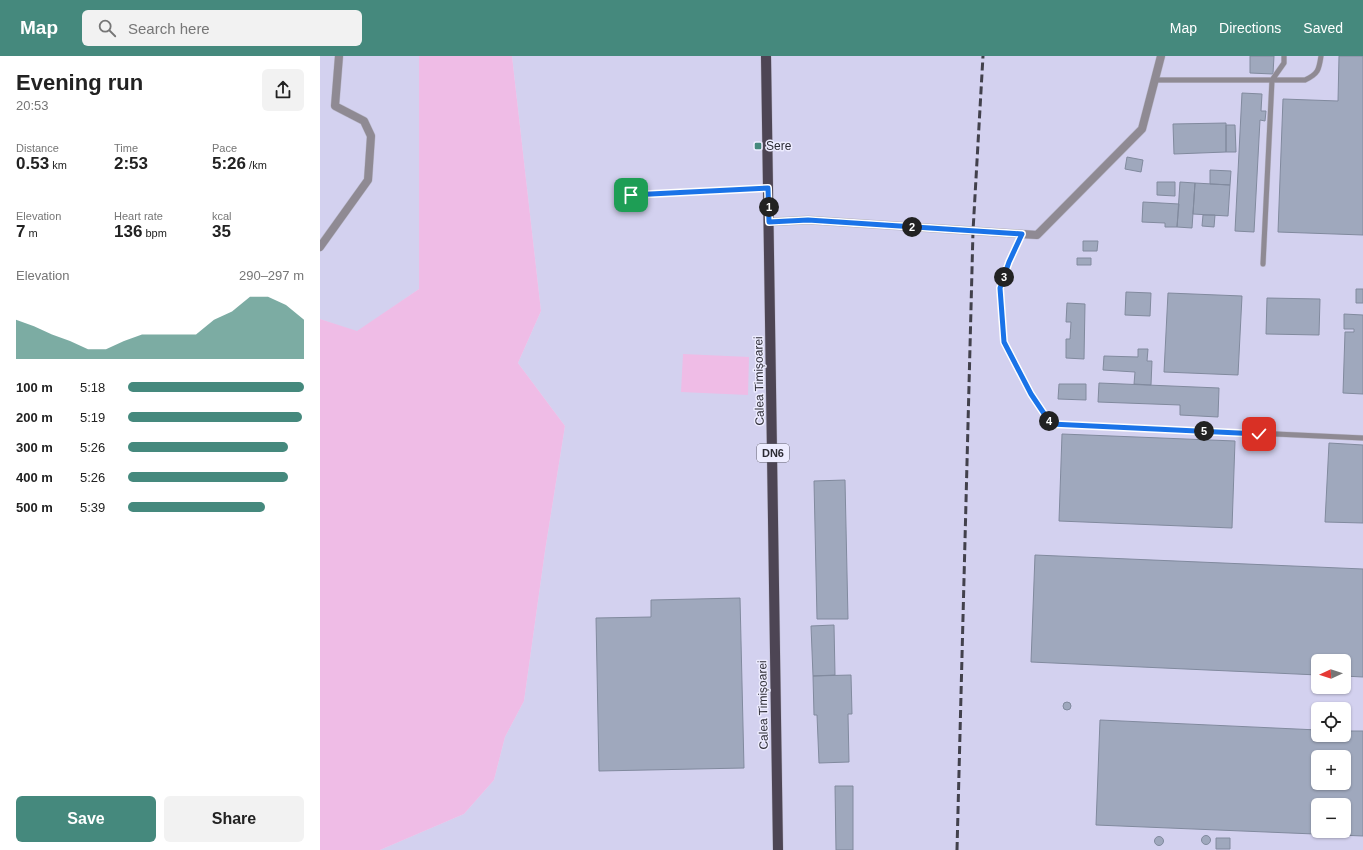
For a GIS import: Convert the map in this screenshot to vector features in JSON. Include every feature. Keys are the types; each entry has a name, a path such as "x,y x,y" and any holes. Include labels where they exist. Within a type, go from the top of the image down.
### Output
{"main road":[{"name":"Calea Timișoarei","path":"766,56 778,850"}],"street":[{"path":"320,246 368,180 371,136 364,121 335,106 339,56"},
{"path":"769,222 808,220 1037,235 1142,130 1161,56"}],"lane":[{"path":"1263,264 1272,80 1284,63 1284,56"},
{"path":"1156,80 1305,80 1315,76 1319,68 1321,56"},
{"path":"631,195 768,188"},
{"path":"1022,234 1009,262 1000,288 1004,342 1031,394 1051,424 1363,438"}],"shaded area":[{"path":"320,56 419,56 419,289 357,332 320,319"},
{"path":"419,56 512,56 541,311 518,363 565,426 545,551 524,701 505,737 494,780 464,814 380,850 320,850 320,319 357,331 419,289"},
{"path":"512,56 1363,56 1363,850 380,850 464,814 494,780 505,737 524,701 545,551 565,426 518,363 541,311"},
{"path":"683,354 749,357 748,395 681,392"}],"building":[{"path":"1250,56 1274,56 1273,74 1250,73"},
{"path":"1339,56 1363,56 1363,235 1278,232 1283,99 1338,101"},
{"path":"1242,93 1262,94 1261,111 1266,111 1265,121 1260,120 1254,232 1235,231"},
{"path":"1226,123 1226,152 1174,154 1173,124"},
{"path":"1226,125 1235,125 1236,152 1226,152"},
{"path":"1127,157 1143,160 1141,172 1125,169"},
{"path":"1210,170 1231,171 1230,185 1210,184"},
{"path":"1157,182 1175,182 1175,196 1157,195"},
{"path":"1180,182 1195,183 1192,228 1177,227"},
{"path":"1195,183 1230,185 1228,216 1193,214"},
{"path":"1143,202 1179,204 1177,227 1165,227 1165,223 1142,222"},
{"path":"1203,215 1215,215 1214,227 1202,226"},
{"path":"1083,241 1098,241 1097,251 1083,251"},
{"path":"1077,258 1091,258 1091,265 1077,265"},
{"path":"1356,289 1363,289 1363,303 1356,303"},
{"path":"1126,292 1151,293 1150,316 1125,315"},
{"path":"1168,293 1242,296 1238,375 1164,372"},
{"path":"1267,298 1320,299 1319,335 1266,334"},
{"path":"1067,303 1085,304 1084,359 1066,358 1066,339 1070,339 1071,322 1066,322"},
{"path":"1344,314 1363,315 1363,394 1343,393 1345,332 1354,332 1354,329 1344,329"},
{"path":"1138,349 1148,349 1147,361 1152,361 1151,385 1134,384 1135,372 1103,370 1104,356 1138,357"},
{"path":"1099,383 1219,388 1218,417 1180,415 1180,405 1098,402"},
{"path":"1059,384 1086,384 1086,400 1058,399"},
{"path":"1062,434 1235,441 1232,528 1059,521"},
{"path":"1329,443 1363,445 1363,523 1325,522"},
{"path":"845,480 848,619 817,619 814,481"},
{"path":"1035,555 1363,569 1363,677 1351,676 1351,654 1311,654 1311,675 1031,662"},
{"path":"740,598 744,768 599,771 596,618 651,617 651,600"},
{"path":"834,625 835,675 813,676 811,626"},
{"path":"851,675 852,714 848,714 849,762 819,763 817,715 814,715 813,676"},
{"path":"1065,702 1069,702 1071,706 1069,710 1065,710 1063,708 1063,704"},
{"path":"1100,720 1311,730 1311,742 1351,742 1351,731 1363,731 1363,836 1351,836 1351,798 1311,798 1311,834 1096,825"},
{"path":"835,786 853,786 853,850 836,850"},
{"path":"1204,836 1208,836 1210,840 1208,844 1204,844 1202,842 1202,838"},
{"path":"1157,837 1161,837 1163,841 1161,845 1157,845 1155,843 1155,839"},
{"path":"1216,838 1230,838 1230,849 1216,849"}],"railway":[{"path":"957,850 973,231 983,56"}],"place":[{"name":"Sere","path":"758,146"}],"route":[{"path":"631,195 768,188 769,222 808,220 1022,234 1009,262 1000,288 1004,342 1031,394 1051,424 1259,434"}]}
